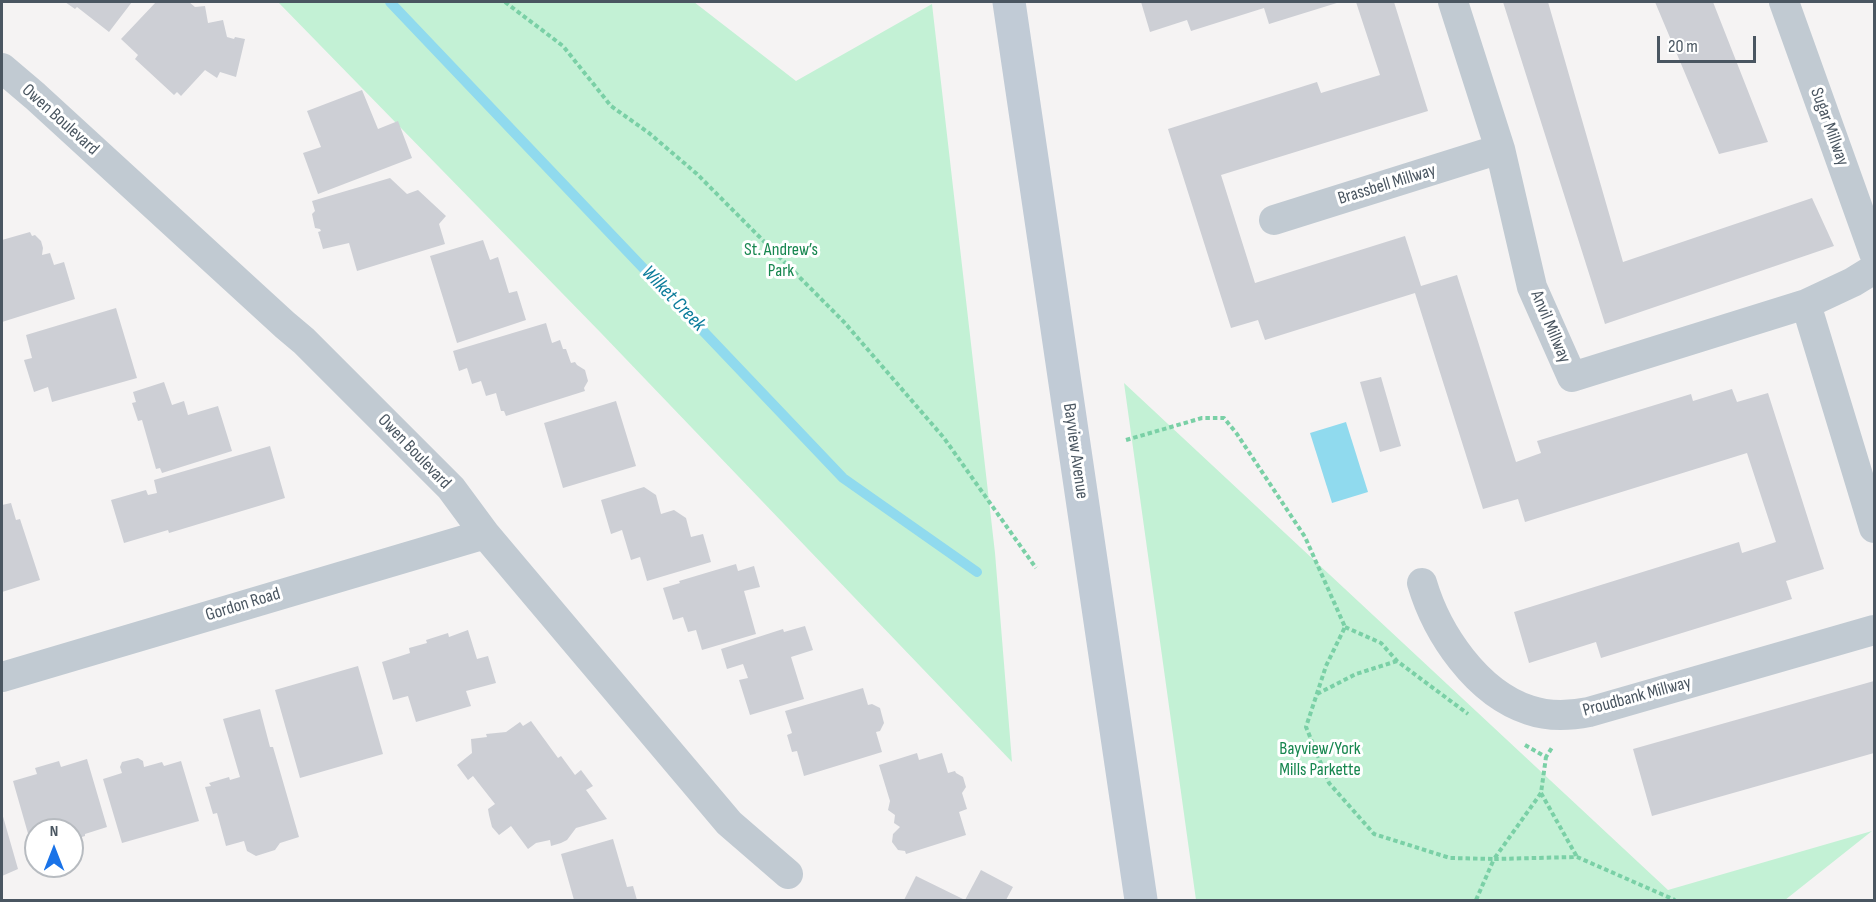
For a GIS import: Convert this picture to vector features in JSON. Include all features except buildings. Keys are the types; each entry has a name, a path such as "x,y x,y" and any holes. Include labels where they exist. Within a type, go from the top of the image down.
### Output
{"main road":[{"name":"Bayview Avenue","path":"1009,2 1141,900"}],"street":[{"name":"Anvil Millway","path":"1453,2 1500,149 1532,287 1572,377 1806,304 1875,269"},
{"name":"Sugar Millway","path":"1784,2 1875,253"},
{"name":"Owen Boulevard","path":"2,68 304,341 451,488 485,534 729,823 788,873"},
{"name":"Brassbell Millway","path":"1274,220 1500,149"},
{"path":"1806,304 1875,528"},
{"name":"Gordon Road","path":"2,677 485,534"},
{"name":"Proudbank Millway","path":"1422,584 1427,600 1450,644 1472,670 1493,690 1508,700 1530,710 1547,714 1565,715 1589,712 1875,630"}],"path":[{"path":"505,2 563,46 611,106 649,133 697,174 844,322 944,438 1036,568"},
{"path":"1125,440 1202,418 1224,418 1305,537 1345,627 1326,666 1306,727 1329,783 1374,834 1450,858 1577,857 1675,900"},
{"path":"1317,694 1356,674 1397,662"},
{"path":"1476,900 1494,859 1541,793 1546,757"},
{"path":"1541,793 1577,857"}],"green space":[{"name":"St. Andrew’s Park","path":"278,2 694,2 796,81 932,4 995,553 1012,762 601,333"},
{"name":"Bayview/York Mills Parkette","path":"1124,383 1668,890 1872,831 1785,900 1196,900"}],"water":[{"path":"1346,422 1368,492 1332,503 1310,433"}],"waterway":[{"name":"Wilket Creek","path":"390,2 843,478 977,572"}]}
